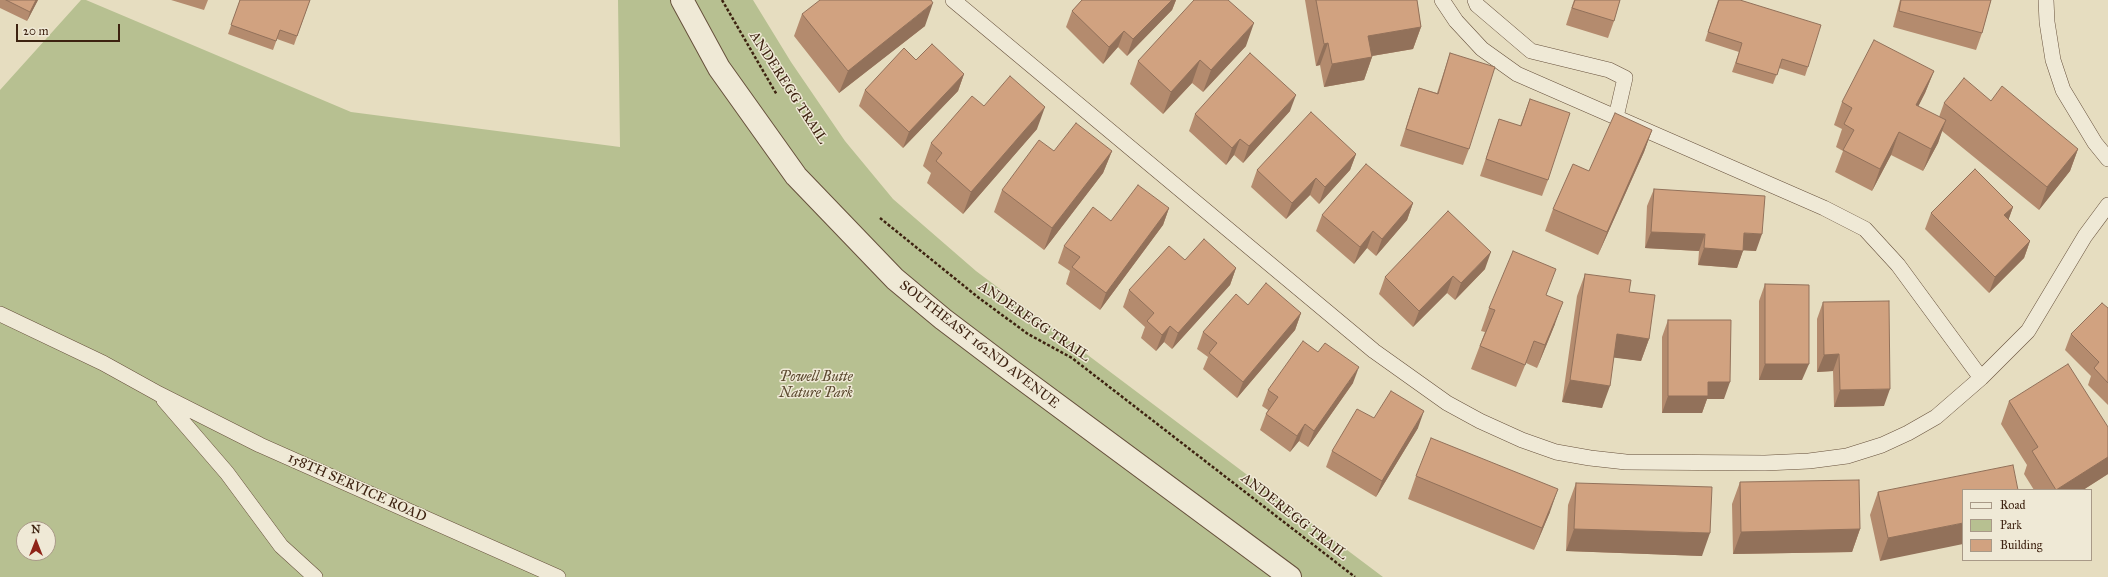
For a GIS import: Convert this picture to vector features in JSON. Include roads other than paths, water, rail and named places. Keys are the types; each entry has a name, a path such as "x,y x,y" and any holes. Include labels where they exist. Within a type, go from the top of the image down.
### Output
{"street":[{"name":"SOUTHEAST 162ND AVENUE","path":"682,0 719,68 751,115 796,176 895,279 943,319 1003,365 1290,577"}],"lane":[{"path":"953,0 1374,351 1447,403 1522,440 1556,452 1626,462 1765,463 1847,456 1882,445 1908,433 1936,417 1981,378 2028,331 2085,236 2108,205"},
{"path":"1442,0 1469,36 1497,61 1517,74 1824,208 1865,229 1898,266 1981,378"},
{"path":"1475,0 1477,5 1532,51 1609,70 1625,78 1616,117"},
{"path":"2046,0 2047,22 2053,60 2063,90 2087,131 2108,159"},
{"name":"158TH SERVICE ROAD","path":"0,314 103,363 159,394 260,446 558,577"},
{"name":"158TH SERVICE ROAD","path":"159,394 227,473 281,546 315,577"}],"park label":[{"name":"Powell Butte Nature Park","path":"816,386"}]}
